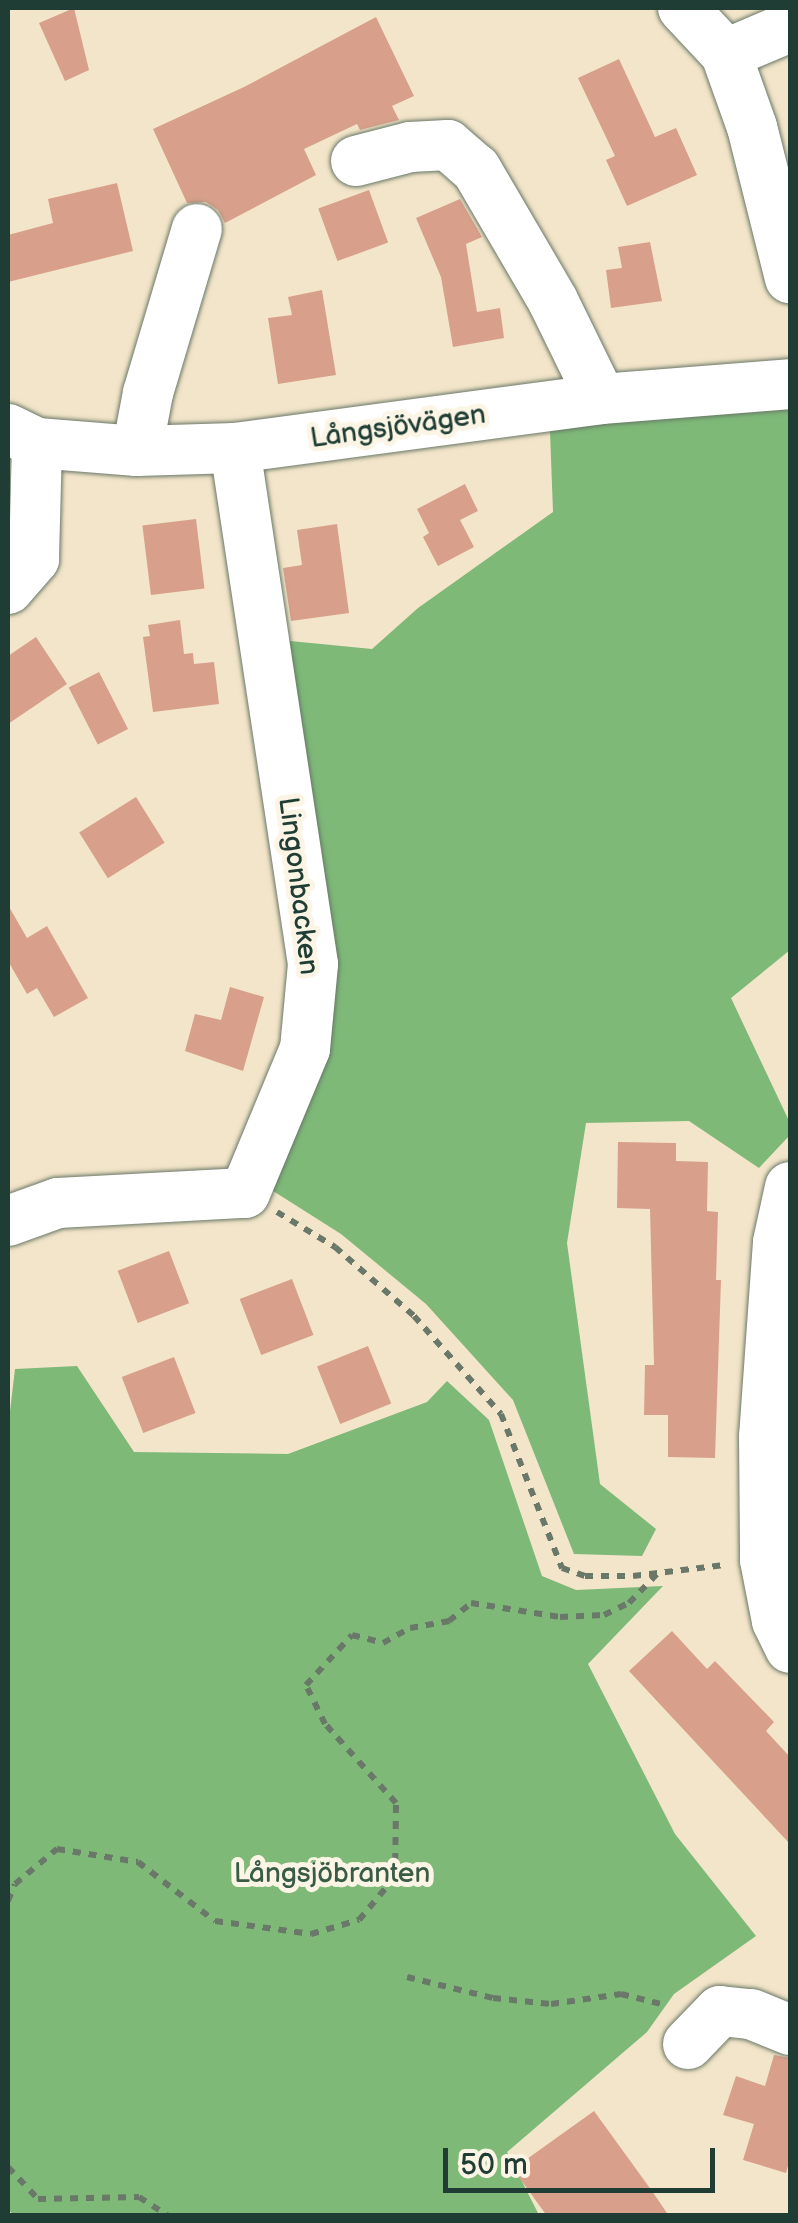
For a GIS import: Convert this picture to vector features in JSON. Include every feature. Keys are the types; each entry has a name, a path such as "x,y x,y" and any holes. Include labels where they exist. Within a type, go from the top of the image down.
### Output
{"street":[{"path":"683,8 726,54 752,127 790,278"},
{"path":"726,54 790,27"},
{"path":"356,161 410,147 448,145 476,169 553,302 601,399"},
{"path":"137,450 148,393 197,230"},
{"name":"Långsjövägen","path":"22,436 137,450 235,448 601,399 790,384"},
{"path":"8,589 34,559 22,436"},
{"name":"Lingonbacken","path":"235,448 313,964 305,1049 246,1193"},
{"path":"790,1187 778,1242 766,1417 765,1560 777,1621 790,1648"},
{"path":"8,1221 58,1203 246,1193"},
{"path":"697,2034 720,2010 751,2014 790,2030"}],"path":[{"path":"246,1193 335,1247 414,1316 501,1414 562,1568 585,1576 658,1573 765,1560"},
{"path":"8,1901 15,1884 57,1849 138,1862 215,1921 311,1934 359,1920 395,1877 396,1804 325,1724 306,1685 352,1635 384,1643 410,1628 449,1621 471,1603 560,1617 604,1616 629,1603 658,1573"},
{"path":"407,1977 493,1998 551,2004 621,1994 666,2006 697,2034"},
{"path":"8,2167 38,2199 139,2196 168,2216"}],"green space":[{"path":"790,394 790,950 731,998 790,1123 790,1135 759,1168 689,1121 586,1123 567,1243 600,1484 656,1529 642,1556 574,1554 513,1400 426,1304 341,1234 270,1189 323,1055 280,640 372,649 418,608 553,512 550,431"},
{"name":"Långsjöbranten","path":"77,1366 134,1452 288,1454 427,1402 447,1381 489,1420 542,1576 576,1590 663,1586 588,1664 675,1834 756,1936 674,1994 647,2032 507,2152 539,2215 14,2216 8,2209 8,1428 15,1369"}],"building":[{"path":"74,8 89,70 65,81 39,23"},
{"path":"376,17 414,96 392,106 399,120 360,130 357,124 304,149 316,175 225,223 218,210 206,202 187,203 153,129 244,87"},
{"path":"619,59 655,137 676,128 697,175 627,206 606,160 615,156 578,78"},
{"path":"117,183 133,251 8,282 8,235 53,223 48,199"},
{"path":"369,190 388,243 337,261 318,208"},
{"path":"460,199 482,237 466,244 477,312 500,308 504,338 453,347 441,277 416,218"},
{"path":"650,242 662,301 611,308 606,270 622,268 618,247"},
{"path":"322,290 336,375 278,384 268,318 292,315 288,297"},
{"path":"465,484 478,511 460,520 474,547 438,566 423,537 429,533 417,509"},
{"path":"196,519 205,588 151,595 142,526"},
{"path":"337,524 349,613 291,621 283,568 302,565 297,530"},
{"path":"180,620 184,654 193,653 194,664 214,662 219,704 153,712 143,637 150,636 148,625"},
{"path":"36,637 67,684 8,724 8,656"},
{"path":"99,672 128,729 98,744 69,687"},
{"path":"136,797 165,843 108,878 79,833"},
{"path":"8,905 27,938 47,926 88,998 54,1017 37,988 27,994 8,961"},
{"path":"230,987 264,997 243,1071 185,1051 195,1014 221,1020"},
{"path":"618,1142 676,1143 676,1161 708,1162 707,1211 718,1212 716,1280 721,1280 715,1458 668,1457 668,1415 644,1415 645,1365 654,1365 650,1209 617,1208"},
{"path":"169,1251 189,1303 138,1323 118,1271"},
{"path":"292,1279 314,1335 261,1355 240,1299"},
{"path":"368,1346 391,1403 340,1424 317,1367"},
{"path":"174,1357 196,1413 143,1433 122,1377"},
{"path":"672,1631 707,1669 715,1661 774,1722 766,1731 790,1757 790,1844 629,1671"},
{"path":"774,2055 790,2058 790,2158 786,2173 743,2160 754,2124 723,2115 736,2076 765,2086"},
{"path":"594,2111 669,2216 547,2216 513,2169"}]}
